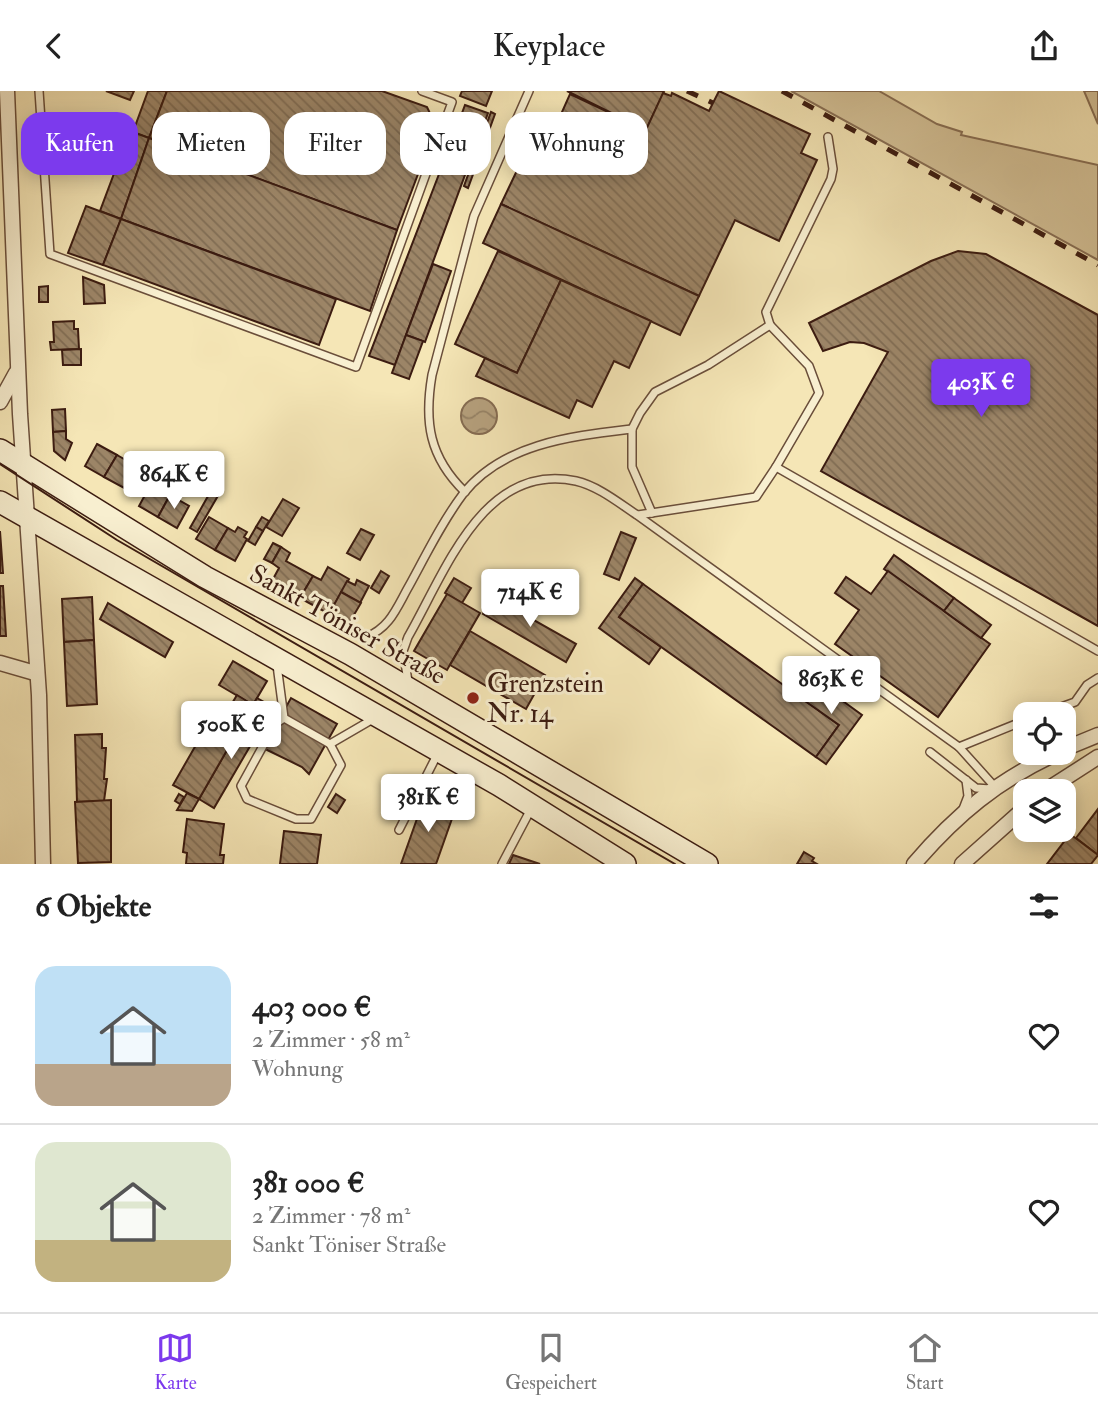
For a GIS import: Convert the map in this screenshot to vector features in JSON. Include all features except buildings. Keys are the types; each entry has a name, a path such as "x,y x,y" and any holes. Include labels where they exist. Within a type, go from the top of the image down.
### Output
{"main road":[{"name":"Sankt Töniser Straße","path":"0,450 205,577 350,654 707,864"},
{"path":"0,502 439,750 625,864"}],"street":[{"path":"7,91 43,864"},
{"path":"0,402 12,384 19,365"},
{"path":"0,663 36,673"},
{"path":"1076,744 1098,735"},
{"path":"1064,779 1098,757"},
{"path":"914,864 961,813 994,788 1035,765"},
{"path":"962,864 1013,819"}],"lane":[{"path":"39,91 50,254 356,367 452,102 422,91"},
{"path":"465,492 450,477 429,433 428,401 432,375 474,216 529,91"},
{"path":"637,515 756,497 819,393 809,366 770,325 766,312 831,179 833,169 828,137"},
{"path":"652,513 632,467 632,429 655,392 708,365 770,325"},
{"path":"366,637 387,625 465,492 483,474 528,450 558,438 632,429"},
{"path":"776,467 1098,651"},
{"path":"413,692 403,660 408,637 484,509 501,495 536,481 576,481 637,515 959,747 994,788"},
{"path":"276,657 284,718"},
{"path":"1075,702 1087,685 1098,678"},
{"path":"330,744 379,716"},
{"path":"284,718 330,744 341,765 311,818 296,819 247,799 241,786 275,724 284,718"},
{"path":"959,747 1013,725"},
{"path":"399,830 439,750"},
{"path":"930,752 976,788 994,788"},
{"path":"961,813 968,796 966,779"},
{"path":"502,864 533,806"}],"shaded area":[{"path":"791,91 879,91 937,124 962,132 961,135 1098,165 1098,260"},
{"path":"1084,91 1098,91 1098,124"}],"water":[{"path":"479,398 492,403 497,416 492,429 479,434 466,429 461,416 466,403"}],"tram line":[{"path":"0,464 117,540 675,864"}],"railway":[{"path":"687,91 713,103"},
{"path":"782,91 1098,265"}],"place":[{"name":"Grenzstein Nr. 14","path":"473,698"}]}
